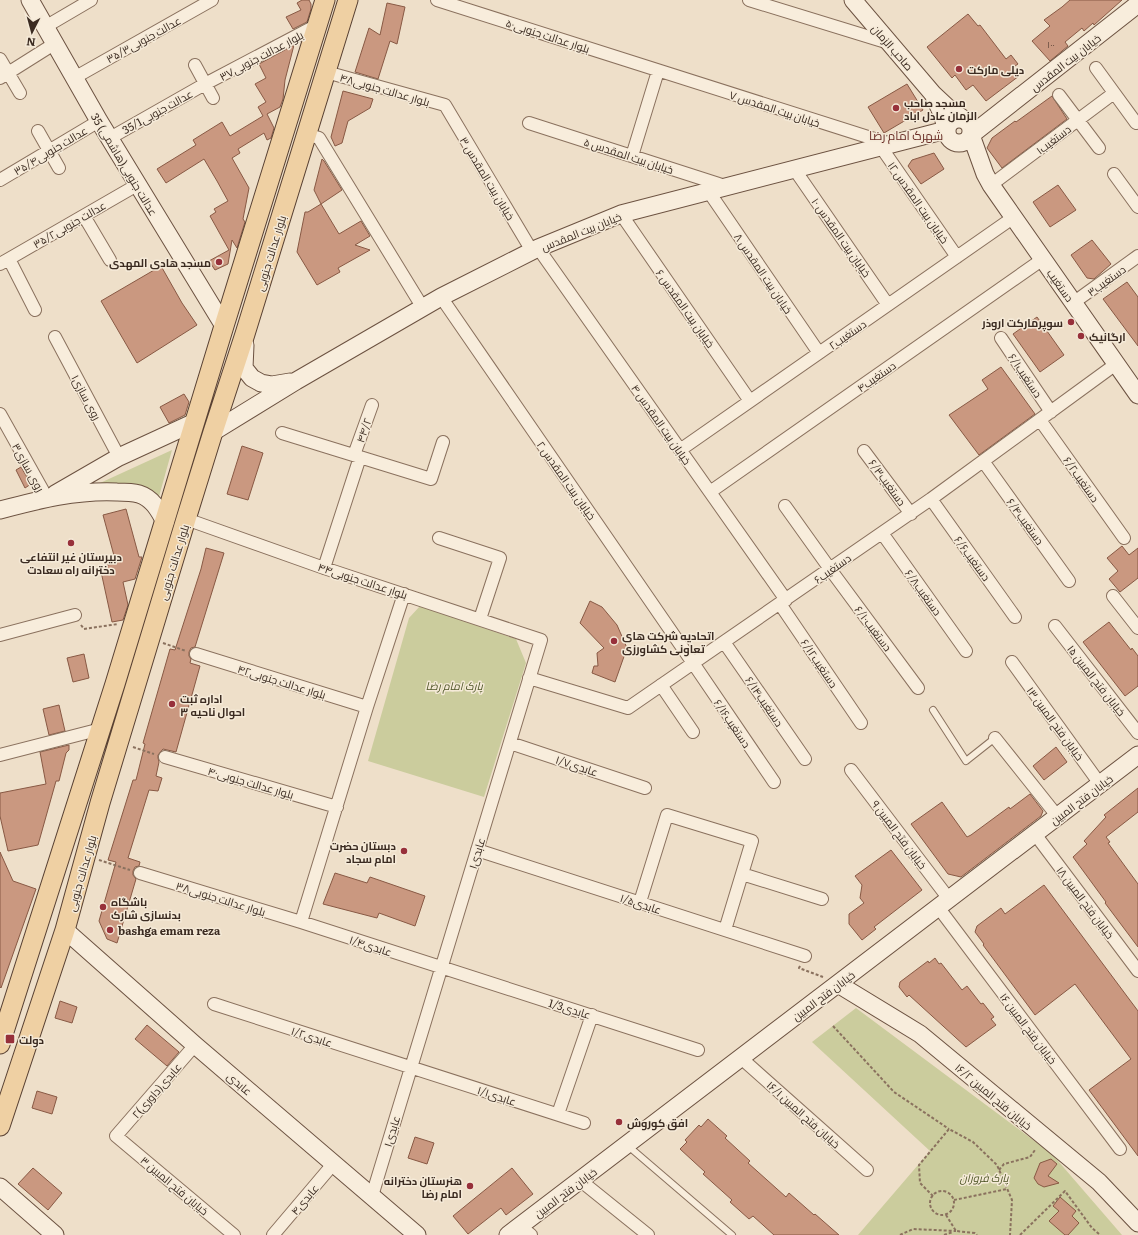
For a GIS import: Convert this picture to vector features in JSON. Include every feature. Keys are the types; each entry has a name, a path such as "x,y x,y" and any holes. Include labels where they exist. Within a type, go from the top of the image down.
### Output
{"main road":[{"name":"بلوار عدالت جنوبی","path":"0,1044 126,649 325,0"},
{"name":"بلوار عدالت جنوبی","path":"0,1126 65,930 118,742 348,0"},
{"path":"248,249 269,255"},
{"path":"126,649 147,647"}],"street":[{"name":"35 عدالت جنوبی(هاشمی)","path":"30,0 99,121 224,326"},
{"path":"45,27 91,0"},
{"name":"عدالت جنوبی۳۵/۳","path":"74,78 212,0"},
{"name":"بلوار عدالت جنوبی۵۰","path":"437,0 658,71"},
{"path":"749,0 889,43"},
{"name":"صاحب الزمان","path":"853,0 933,94 943,116 960,132"},
{"name":"خیابان بیت المقدس","path":"213,432 296,381 441,297 535,249 621,214 886,146 960,132 992,119 1131,4"},
{"name":"بلوار عدالت جنوبی۳۷","path":"205,84 317,25"},
{"path":"4,76 54,44"},
{"path":"0,59 4,76 20,93"},
{"path":"196,65 213,98"},
{"path":"1096,68 1136,123"},
{"path":"632,156 658,71"},
{"name":"خیابان بیت المقدس ۷","path":"658,71 886,146"},
{"name":"بلوار عدالت جنوبی۴۸","path":"326,72 445,105"},
{"name":"35/1عدالت جنوبی","path":"110,138 205,84"},
{"name":"دستغیب۱","path":"988,179 1078,120 1114,93"},
{"path":"1059,95 1098,148"},
{"name":"خیابان بیت المقدس ۳","path":"445,105 535,249"},
{"name":"عدالت جنوبی۳۵/۴","path":"0,180 99,121"},
{"name":"خیابان بیت المقدس ۵","path":"529,123 729,187"},
{"path":"38,131 59,168"},
{"name":"دستغیب","path":"960,132 988,179 1138,395"},
{"path":"306,134 319,138 423,308"},
{"name":"خیابان بیت المقدس ۱۲","path":"886,146 957,257"},
{"name":"خیابان بیت المقدس ۱۰","path":"795,170 888,305"},
{"path":"1114,174 1138,207"},
{"name":"عدالت جنوبی۳۵/۲","path":"4,262 138,184"},
{"name":"خیابان بیت المقدس ۸","path":"709,192 819,353"},
{"name":"خیابان بیت المقدس ۶","path":"621,214 750,401"},
{"path":"84,216 110,260"},
{"name":"۲دستغیب","path":"680,450 1014,217"},
{"name":"خیابان بیت المقدس ۴","path":"535,249 710,492 783,602"},
{"name":"دستغیب۳","path":"1073,303 1138,256"},
{"name":"دستغیب۴","path":"710,492 1043,259"},
{"path":"4,262 35,310"},
{"name":"خیابان بیت المقدس ۲","path":"441,297 693,663"},
{"path":"245,334 244,368 252,378 261,383 272,385 296,381"},
{"name":"روی سازی۱","path":"55,337 119,457"},
{"name":"دستغیب۶/۱","path":"1001,338 1051,412"},
{"name":"دستغیب۶","path":"529,678 628,708 911,514 1116,364"},
{"name":"۴۴/۲","path":"324,568 372,405"},
{"name":"روی سازی۳","path":"0,414 47,498"},
{"name":"دستغیب۶/۲","path":"1040,420 1124,538"},
{"path":"47,498 119,457 195,422"},
{"path":"282,433 431,479 443,442"},
{"name":"دستغیب۶/۳","path":"864,451 911,514"},
{"name":"دستغیب۶/۴","path":"983,461 1069,581"},
{"path":"0,510 47,498 81,493 110,492 139,494 152,501 165,522"},
{"name":"دستغیب۶/۶","path":"931,499 1016,617"},
{"name":"دستغیب۶/۱۰","path":"785,506 918,688"},
{"name":"بلوار عدالت جنوبی۴۴","path":"186,519 324,568 541,640"},
{"name":"دستغیب۶/۸","path":"882,533 966,651"},
{"path":"439,538 500,558 480,619"},
{"path":"301,922 367,707 404,594"},
{"path":"1113,596 1138,628"},
{"name":"دستغیب۶/۱۲","path":"783,602 860,723"},
{"path":"0,635 75,616"},
{"name":"خیابان فتح المبین ۱۵","path":"1055,626 1138,733"},
{"name":"۱عابدی","path":"411,1067 541,640"},
{"name":"دستغیب۶/۱۴","path":"724,642 805,759"},
{"name":"بلوار عدالت جنوبی۴۲","path":"196,654 367,707"},
{"name":"خیابان فتح المبین ۱۳","path":"1012,662 1100,784"},
{"name":"دستغیب۶/۱۶","path":"693,663 774,782"},
{"path":"661,685 693,732"},
{"path":"0,755 101,729"},
{"path":"995,738 1058,817"},
{"name":"عابدی۱/۷","path":"510,743 645,788"},
{"name":"خیابان فتح المبین","path":"520,1232 626,1145 1138,755"},
{"name":"بلوار عدالت جنوبی۴۰","path":"165,757 337,807"},
{"name":"خیابان فتح المبین ۹","path":"851,770 944,903"},
{"path":"640,902 668,815 752,841 725,930"},
{"name":"خیابان فتح المبین ۱۸","path":"1035,834 1138,971"},
{"name":"عابدی۱/۵","path":"477,850 805,956"},
{"name":"بلوار عدالت جنوبی۳۸","path":"140,873 301,922"},
{"path":"742,874 822,899"},
{"name":"خیابان فتح المبین ۱۶","path":"944,903 1120,1149"},
{"name":"عابدی۱/۴","path":"301,922 441,968"},
{"name":"عابدی","path":"65,930 195,1045 417,1235"},
{"name":"عابدی1/3","path":"441,968 698,1050"},
{"name":"خیابان فتح المبین ۱۶/۲","path":"838,984 920,1034 1099,1182 1138,1223"},
{"name":"عابدی۱/۲","path":"214,1004 411,1067"},
{"path":"558,1114 592,1015"},
{"name":"۲عابدی(داوری)","path":"116,1136 195,1045"},
{"name":"خیابان فتح المبین ۱۶/۱","path":"741,1058 867,1170"},
{"name":"عابدی۱/۱","path":"411,1067 584,1123"},
{"name":"عابدی۱","path":"372,1196 411,1067"},
{"name":"خیابان فتح المبین ۳","path":"116,1136 234,1235"},
{"name":"عابدی۴","path":"274,1235 334,1163"},
{"path":"581,1181 648,1235"},
{"path":"0,1187 55,1235"}],"lane":[{"path":"933,710 966,760 995,738"},
{"path":"626,1145 732,1235"}],"path":[{"path":"75,616 84,629 134,622"},
{"path":"147,647 196,654"},
{"path":"118,742 165,757"},
{"path":"85,856 140,873"},
{"path":"805,956 799,968 838,984"},
{"path":"833,1026 894,1092 949,1129 973,1142 997,1165 1012,1200 1010,1235"},
{"path":"933,1196 920,1183 919,1165 949,1129"},
{"path":"999,1170 1004,1164 1030,1157 1035,1150"},
{"path":"954,1200 1007,1189"},
{"path":"1020,1235 1065,1191 1092,1228 1100,1235"},
{"path":"943,1192 950,1195 954,1200 952,1210 946,1215 938,1215 932,1210 930,1202 936,1193 943,1192"},
{"path":"946,1215 956,1231"},
{"path":"900,1235 912,1229 956,1231 975,1233 977,1235"},
{"path":"944,1235 956,1231"}],"green space":[{"path":"172,450 158,500 87,489"},
{"name":"پارک امام رضا","path":"420,606 516,639 526,663 484,797 368,761 409,618"},
{"name":"پارک فروزان","path":"856,1008 1052,1154 1122,1235 858,1235 930,1151 812,1042"}],"building":[{"path":"302,0 309,0 311,4 307,22 293,29 286,17 301,10 297,3"},
{"path":"1070,0 1122,0 1094,25 1093,23 1084,31 1082,28 1065,42 1068,46 1050,61 1032,41 1050,26 1044,20"},
{"path":"387,3 405,7 397,44 390,41 378,79 355,72 369,28 380,35"},
{"path":"968,14 978,26 980,25 1006,59 1011,55 1018,64 1012,68 1019,76 986,101 973,85 966,90 955,75 952,78 927,47"},
{"path":"294,45 280,107 267,114 274,128 271,138 267,140 264,133 238,149 240,153 232,158 249,188 243,219 245,222 237,248 232,240 228,264 215,270 209,261 229,250 210,216 216,212 214,209 228,201 217,181 204,159 166,183 157,169 196,145 193,140 222,122 230,136 263,116 258,107 266,102 255,84 266,78 259,64"},
{"name":"مسجد صاحب الزمان عادل اباد","path":"907,84 923,110 884,133 868,107"},
{"path":"343,91 373,99 370,108 348,121 342,143 335,146 331,137"},
{"path":"1052,96 1067,119 1002,168 987,148 992,138"},
{"path":"934,153 944,169 921,184 908,166 912,160"},
{"path":"322,159 342,190 321,204 314,190"},
{"path":"1058,185 1076,210 1050,227 1033,202"},
{"path":"321,204 339,234 361,221 370,236 355,245 370,250 338,268 340,272 317,285 297,252 305,212 308,212"},
{"path":"1092,240 1111,264 1094,279 1087,278 1071,255"},
{"path":"161,266 182,303 197,325 137,363 101,301"},
{"path":"1127,282 1138,297 1138,346 1103,299"},
{"path":"1037,317 1064,355 1040,372 1013,334"},
{"path":"1001,367 1035,414 979,455 949,415 988,389 982,380"},
{"path":"184,394 189,402 185,415 169,423 160,407"},
{"path":"242,446 263,453 248,500 227,494"},
{"path":"21,467 31,484 25,488 16,470"},
{"path":"126,509 139,557 142,557 135,579 123,582 128,605 123,620 112,622 100,567 116,563 103,515"},
{"path":"1122,546 1129,555 1138,548 1138,578 1120,592 1109,579 1118,571 1107,558"},
{"path":"206,548 224,553 195,647 191,648 189,652 191,659 190,663 200,666 176,752 163,749 158,755 159,762 156,776 162,778 158,791 149,790 128,858 140,862 139,866 135,867 133,871 133,875 136,879 117,943 107,939 99,921 116,862 108,860 133,780 136,780 145,744 143,743 170,649 175,650 201,569"},
{"name":"اتحادیه شرکت های تعاونی کشاورزی","path":"590,601 602,607 617,625 627,648 615,682 592,673 594,666 598,666 597,653 604,648 580,623"},
{"path":"1109,622 1131,650 1132,648 1138,656 1138,686 1125,696 1083,642"},
{"path":"84,654 89,678 73,682 67,658"},
{"path":"59,705 65,731 49,735 43,709"},
{"path":"69,745 69,750 66,753 59,781 56,781 38,845 8,851 0,816 0,793 46,784 40,752"},
{"path":"1056,747 1067,762 1044,780 1033,766"},
{"path":"1138,788 1138,812 1106,837 1110,842 1108,843 1138,884 1138,947 1073,857 1087,844 1084,841 1106,817 1104,815"},
{"path":"1030,794 1043,811 1041,816 961,877 948,874 911,824 942,802 967,837"},
{"path":"891,850 922,890 874,927 876,929 862,940 849,924 849,914 864,903 860,898 862,885 855,876"},
{"path":"0,852 13,881 36,889 1,988 0,987"},
{"path":"335,873 367,883 370,877 425,896 415,926 379,913 377,918 323,904"},
{"path":"1044,885 1138,1011 1138,1156 1089,1090 1131,1059 1075,984 1035,1015 975,932 977,926 1001,908 1005,914"},
{"path":"935,958 939,964 941,963 962,990 967,986 981,1004 983,1003 994,1017 991,1019 996,1025 966,1047 909,995 907,997 899,987 900,982 928,961 929,963"},
{"path":"60,1001 77,1007 72,1023 55,1018"},
{"path":"147,1025 179,1052 167,1066 135,1039"},
{"path":"37,1091 57,1097 52,1114 32,1108"},
{"path":"708,1119 727,1136 725,1138 750,1161 748,1163 786,1197 789,1193 839,1235 774,1235 753,1216 749,1219 730,1202 732,1200 703,1174 705,1172 680,1149 687,1142 685,1140 699,1125 701,1127"},
{"path":"415,1137 434,1143 427,1164 408,1158"},
{"path":"1051,1159 1057,1164 1048,1176 1059,1183 1044,1187 1038,1184 1034,1178 1040,1163"},
{"path":"33,1168 62,1193 48,1210 18,1184"},
{"path":"512,1168 533,1194 506,1215 501,1208 468,1234 453,1216"},
{"path":"1060,1197 1076,1211 1072,1216 1079,1223 1068,1235 1065,1235 1049,1221 1059,1211 1053,1206"}],"place":[{"name":"دیلی مارکت","path":"959,69"},
{"name":"مسجد صاحب الزمان عادل اباد","path":"896,108"},
{"name":"مسجد هادی المهدی","path":"219,262"},
{"name":"سوپرمارکت اروذر","path":"1071,322"},
{"name":"ارگانیک","path":"1081,336"},
{"name":"دبیرستان غیر انتفاعی دخترانه راه سعادت","path":"71,543"},
{"name":"اتحادیه شرکت های تعاونی کشاورزی","path":"614,641"},
{"name":"اداره ثبت احوال ناحیه ۳","path":"172,704"},
{"name":"دبستان حضرت امام سجاد","path":"404,851"},
{"name":"باشگاه بدنسازی شارک","path":"103,907"},
{"name":"bashga emam reza","path":"110,930"},
{"name":"دولت","path":"10,1039"},
{"name":"افق کوروش","path":"619,1122"},
{"name":"هنرستان دخترانه امام رضا","path":"470,1186"}],"district":[{"name":"شهرک امام رضا","path":"906,135"}]}
